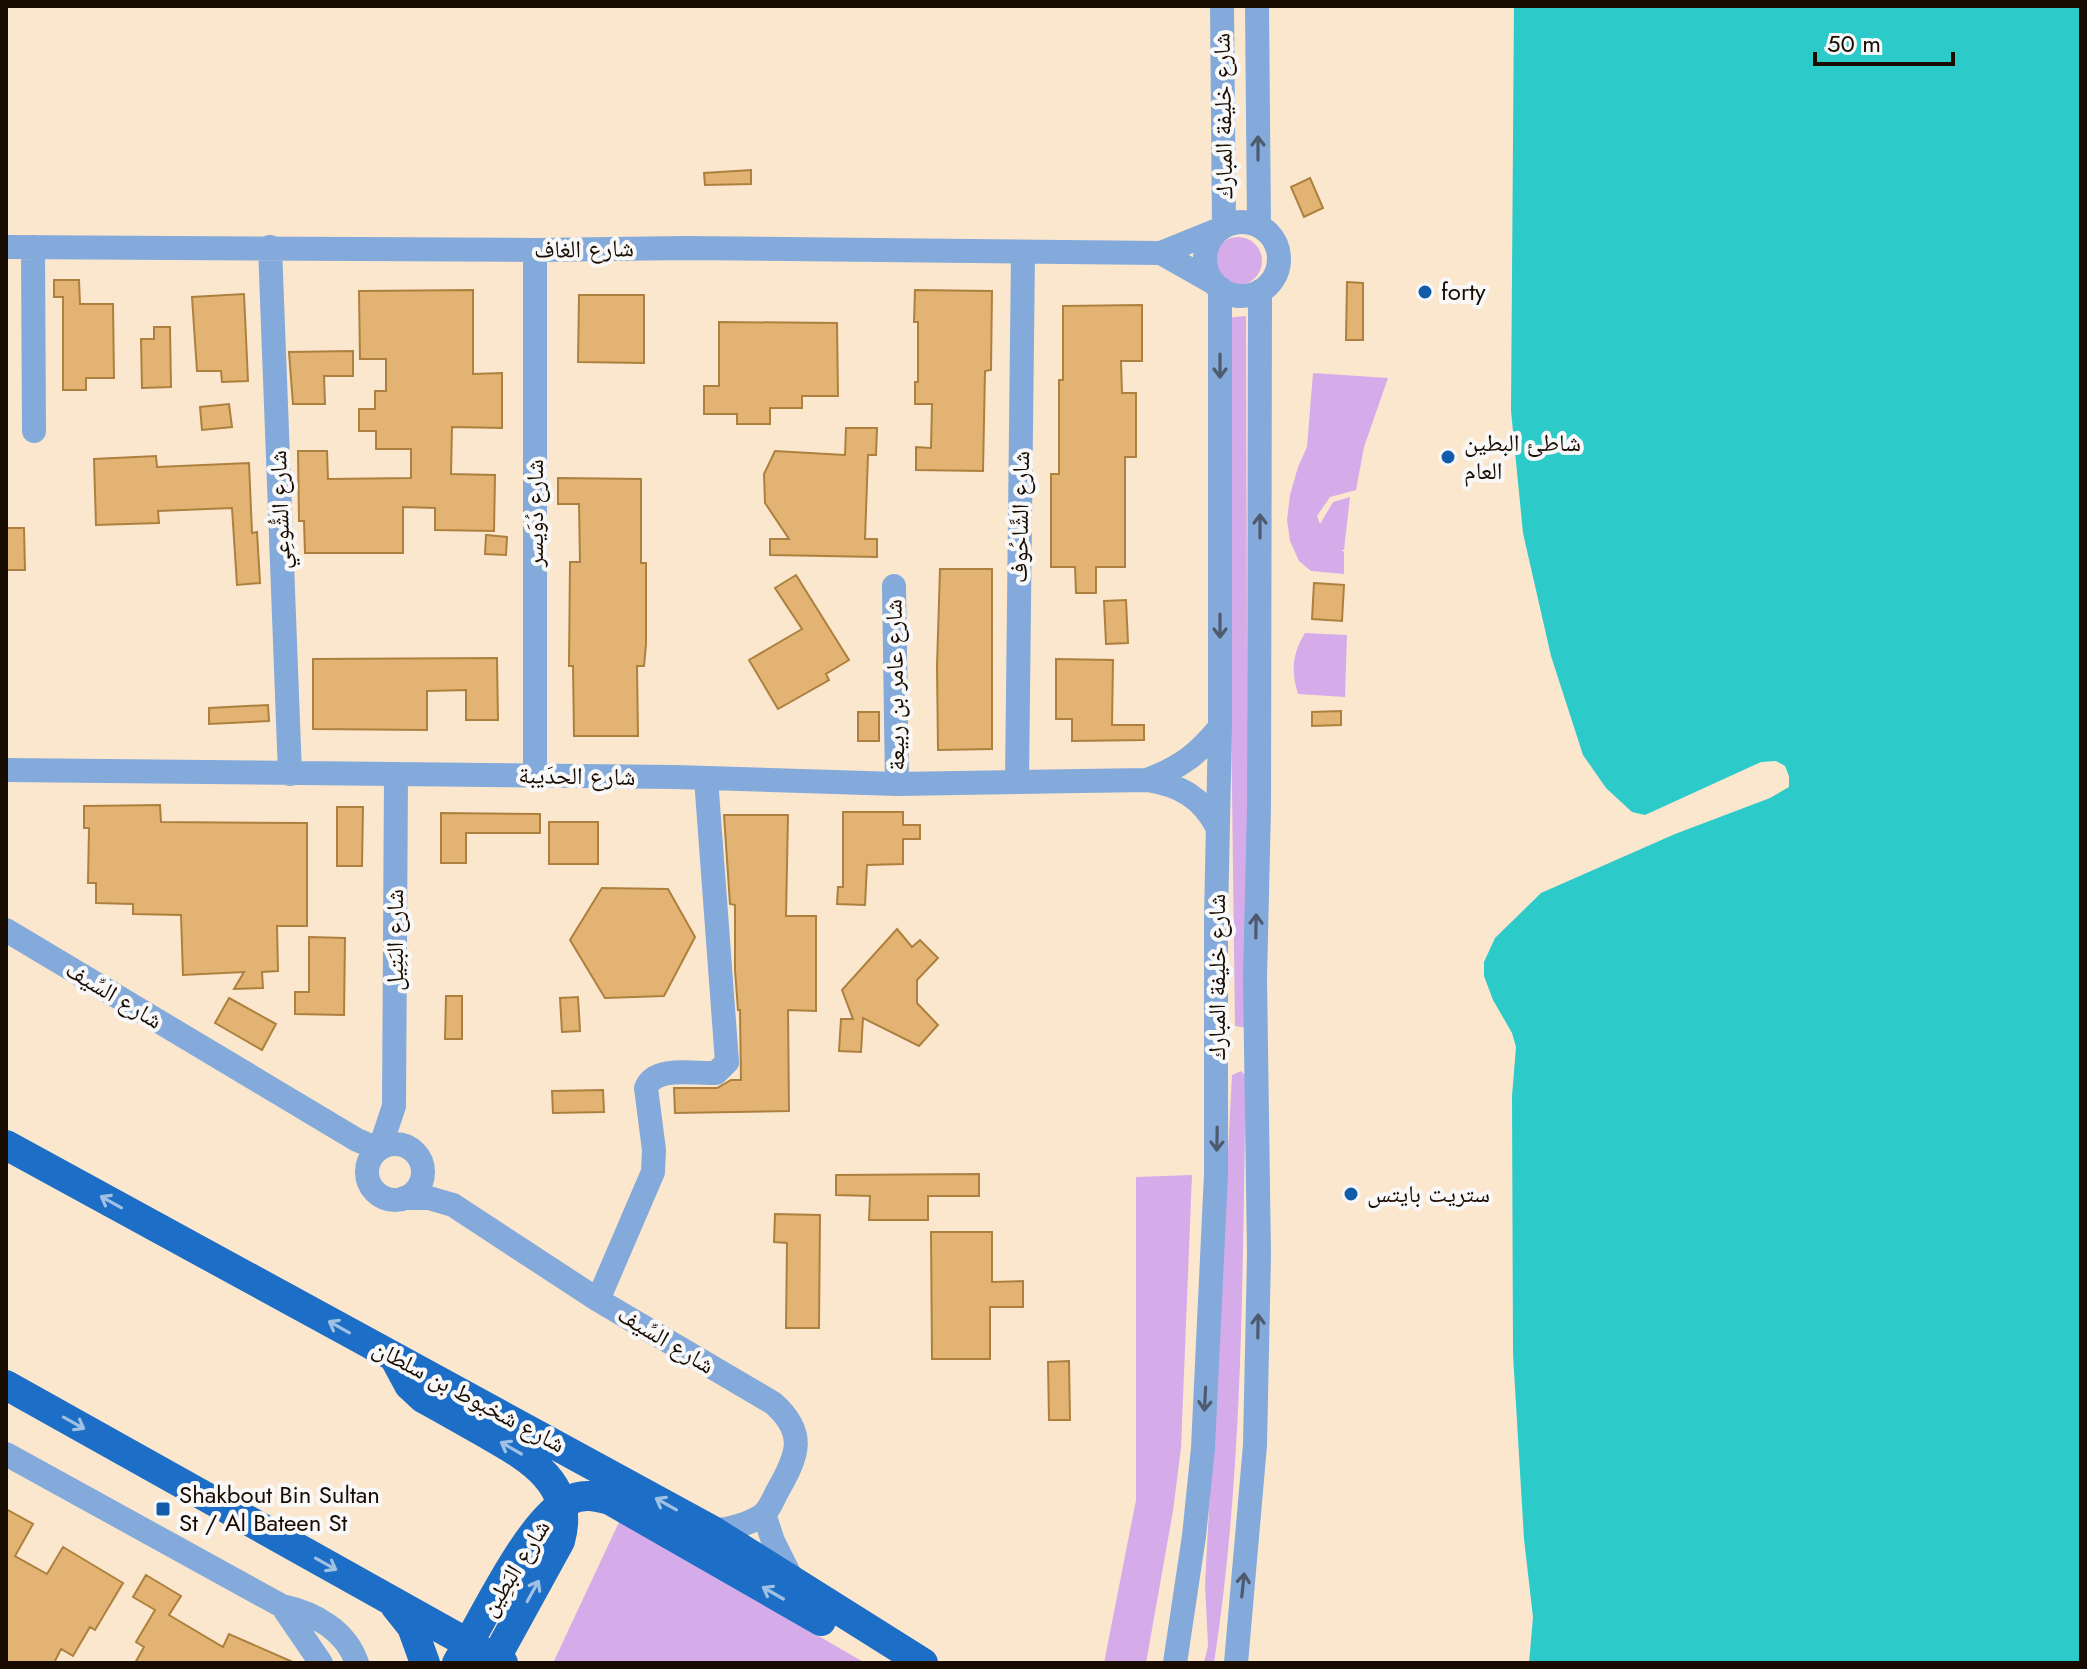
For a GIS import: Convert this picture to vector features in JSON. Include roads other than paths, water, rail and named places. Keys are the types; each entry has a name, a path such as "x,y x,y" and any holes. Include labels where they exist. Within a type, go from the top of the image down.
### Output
{"main road":[{"name":"شارع شخبوط بن سلطان","path":"6,1145 586,1459 713,1531 923,1663"},
{"path":"394,1357 409,1385 423,1398 534,1463 551,1481 561,1505 570,1499 593,1495 610,1500 850,1637 879,1645 894,1644"},
{"path":"6,1385 389,1599 463,1654 497,1662"},
{"name":"شارع البَطِين","path":"463,1654 530,1538 543,1519 561,1505 564,1518 560,1541 497,1662"},
{"path":"389,1599 412,1627 425,1663"}],"street":[{"name":"شارع خليفة المبارك","path":"1221,228 1222,6"},
{"name":"شارع خليفة المبارك","path":"1257,6 1259,226"},
{"path":"1240,221 1259,226 1271,234 1280,256 1279,268 1274,279 1260,291 1245,296 1233,295 1217,285 1208,273 1206,249 1221,228 1240,221"},
{"name":"شارع الغاف","path":"6,247 685,248 1161,253 1221,228"},
{"path":"33,247 34,431"},
{"name":"شارع الشُّوعِي","path":"270,247 290,774"},
{"name":"شارع دُوَيسر","path":"535,250 535,775"},
{"name":"شارع الشَّاحُوف","path":"1017,782 1023,252"},
{"name":"شارع الغاف","path":"1161,253 1217,285"},
{"name":"شارع خليفة المبارك","path":"1175,1663 1194,1536 1203,1448 1216,1174 1220,727 1217,285"},
{"name":"شارع خليفة المبارك","path":"1236,1663 1249,1518 1257,1375 1259,1181 1255,978 1259,808 1260,291"},
{"name":"شارع عامر بن ربيعة","path":"894,586 897,784"},
{"name":"شارع الحدَيبة","path":"1147,780 1183,764 1200,751 1220,727"},
{"name":"شارع الحدَيبة","path":"6,770 535,775 897,784 1147,780 1166,783 1188,792 1203,805 1217,827"},
{"name":"شارع البَتِيل","path":"380,1148 394,1106 396,775"},
{"path":"598,1300 651,1181 655,1161 646,1088 651,1078 661,1074 716,1073 727,1062 706,778"},
{"name":"شارع السِّيف","path":"6,930 347,1133 380,1148"},
{"path":"1217,977 1226,966 1233,964 1247,967 1255,978"},
{"name":"شارع البَتِيل","path":"394,1106 415,1156"},
{"path":"347,1133 378,1195 396,1200 404,1198 421,1181 415,1156 399,1144 380,1148 372,1155 367,1171"},
{"name":"شارع السِّيف","path":"415,1156 453,1205"},
{"name":"شارع السِّيف","path":"404,1198 429,1198 453,1205 598,1300 773,1403 786,1415 795,1430 797,1448 793,1465 764,1514"},
{"path":"6,1454 282,1606 308,1614 329,1626 345,1641 357,1663"},
{"path":"713,1531 764,1514 773,1541 792,1579"},
{"path":"282,1606 321,1663"}],"water":[{"path":"1514,6 2081,6 2081,1663 1529,1663 1533,1617 1524,1539 1513,1354 1512,1096 1516,1047 1512,1033 1493,1000 1484,976 1484,962 1495,938 1541,893 1675,834 1770,798 1789,787 1789,776 1785,766 1776,761 1761,762 1645,815 1632,812 1606,788 1583,755 1551,656 1523,533 1511,411"}],"place":[{"name":"forty","path":"1425,292"},
{"name":"شاطئ البطين العام","path":"1448,457"},
{"name":"ستريت بايتس","path":"1351,1194"},
{"name":"Shakbout Bin Sultan St / Al Bateen St","path":"163,1509"}]}
